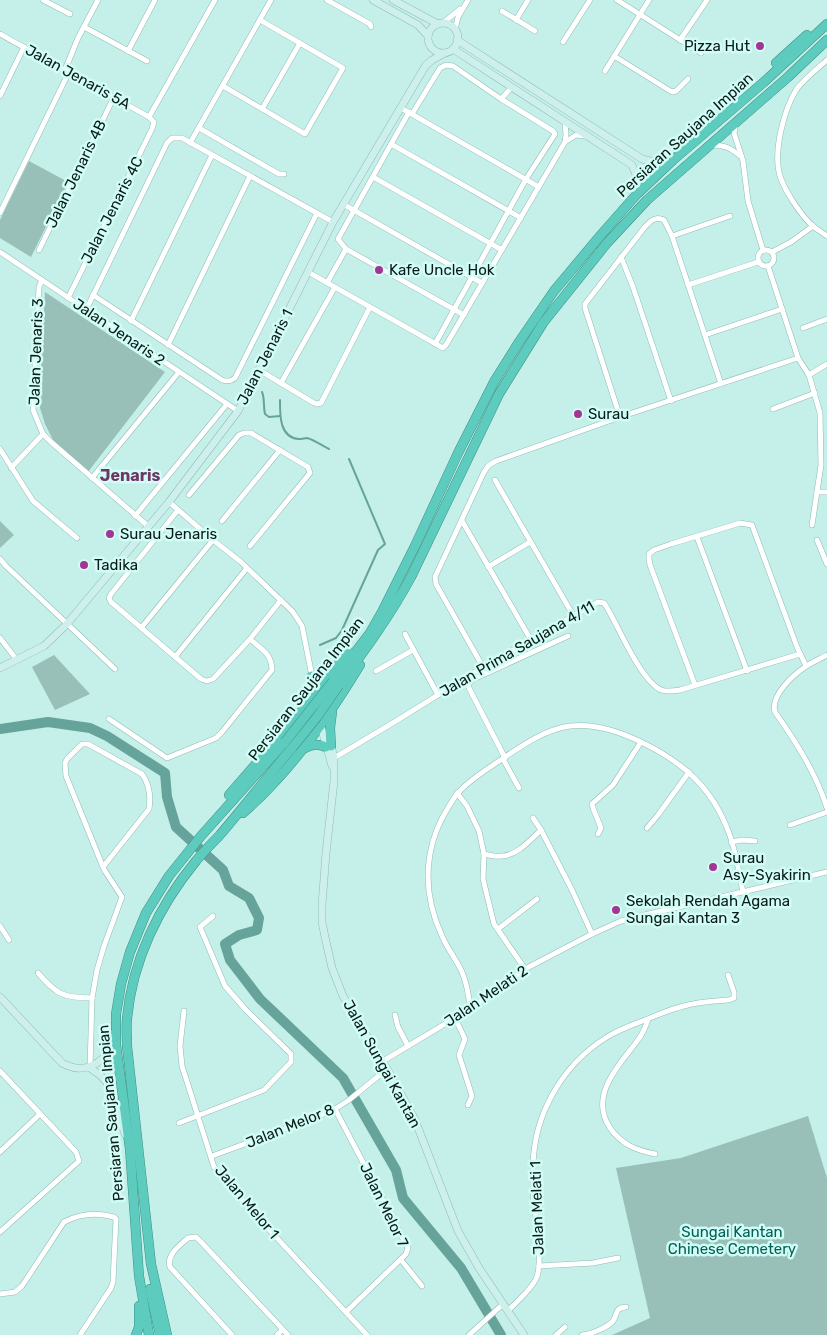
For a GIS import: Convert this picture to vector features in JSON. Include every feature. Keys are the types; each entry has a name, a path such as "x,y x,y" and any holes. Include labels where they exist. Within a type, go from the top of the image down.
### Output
{"highway":[{"name":"Persiaran Saujana Impian","path":"167,1335 151,1264 127,1046 127,1021 132,985 146,943 161,911 180,882 219,836 370,633 415,546 458,453 494,382 554,291 637,194 673,160 764,82 770,70 808,33 827,24"},
{"name":"Persiaran Saujana Impian","path":"332,682 380,630 412,577 499,394 543,323 607,244 647,200 788,77 827,40"},
{"path":"219,836 264,795 304,749 333,709 380,630"},
{"path":"312,676 318,680 332,682"},
{"path":"199,834 315,693 332,682"},
{"path":"304,749 316,744 329,746 333,709"},
{"name":"Persiaran Saujana Impian","path":"149,1335 139,1276 130,1149 116,1045 116,1014 121,984 130,952 146,912 186,851 199,834 288,745"},
{"path":"151,1264 150,1289 160,1335"},
{"path":"136,1335 140,1318 139,1276"}],"street":[{"path":"43,0 70,14"},
{"path":"0,213 67,71 84,27 98,0"},
{"path":"128,51 155,0"},
{"path":"149,117 215,0"},
{"path":"190,143 271,0"},
{"path":"327,0 370,24 371,27"},
{"path":"373,0 418,25 429,40 431,47 437,52 444,52"},
{"path":"394,0 440,24 452,26 455,30"},
{"path":"426,65 444,52 453,49 457,40 455,30 458,17 468,0"},
{"path":"516,20 528,0"},
{"path":"563,42 590,0"},
{"path":"617,0 701,53"},
{"path":"605,71 649,0"},
{"path":"680,40 707,0"},
{"path":"426,65 431,29 463,7"},
{"path":"502,10 535,31"},
{"path":"222,86 305,134 343,68 260,20"},
{"path":"84,27 147,61"},
{"name":"Jalan Jenaris 5A","path":"0,34 149,117 154,122"},
{"path":"457,40 642,159 654,162 673,160"},
{"path":"262,109 300,43"},
{"path":"0,96 2,87 24,47"},
{"path":"453,49 632,166 637,176 637,194"},
{"path":"614,56 672,92 688,79"},
{"path":"827,60 797,89 782,127 778,158 779,172 789,195 813,226 827,236"},
{"name":"Jalan Jenaris 1","path":"0,668 44,646 66,625 169,502 238,412 333,222 426,65"},
{"path":"437,346 454,310 526,179 555,134 453,66 446,65 440,68 410,113 338,239 346,248 454,310 464,315"},
{"path":"501,99 512,87"},
{"name":"Jalan Jenaris 4B","path":"39,250 114,97"},
{"path":"401,108 539,187"},
{"path":"737,120 734,133 743,161 750,210 763,250"},
{"name":"Jalan Jenaris 4C","path":"68,298 152,130 154,122"},
{"path":"308,272 443,348 565,142 565,122"},
{"path":"199,128 279,174 284,174"},
{"path":"565,142 576,135 587,136"},
{"path":"86,310 172,138 182,138 333,222"},
{"path":"391,144 521,218"},
{"path":"711,144 724,145 741,156"},
{"path":"131,321 212,155"},
{"path":"168,345 250,176"},
{"path":"373,177 502,250"},
{"path":"343,204 482,284"},
{"path":"93,295 222,380 231,381 235,378 317,213"},
{"path":"672,236 730,216"},
{"path":"620,417 585,304 648,224 657,218 664,220 672,236 721,384"},
{"path":"758,262 758,255 763,250 772,252 791,242 813,226"},
{"path":"327,283 346,248"},
{"name":"Jalan Jenaris 2","path":"0,252 238,412"},
{"path":"758,262 763,266 768,266 773,260 774,255 772,252"},
{"path":"621,257 634,287 671,401"},
{"path":"688,285 758,262"},
{"path":"768,266 798,358 809,374 820,413 821,464 812,526"},
{"name":"Jalan Jenaris 3","path":"42,280 39,287 33,389 33,410 42,434 148,526"},
{"path":"281,383 335,287"},
{"path":"260,370 314,403 321,402 370,308"},
{"path":"705,335 782,309"},
{"path":"803,328 827,319"},
{"path":"484,667 436,584 435,577 489,465 496,460 620,417 798,358"},
{"path":"809,374 827,364"},
{"path":"92,478 179,372"},
{"path":"773,409 815,393"},
{"path":"135,516 227,404"},
{"path":"820,426 827,426"},
{"path":"189,495 239,435 244,433 251,434 308,467 310,473 250,546"},
{"path":"11,468 42,434"},
{"path":"0,449 33,501 77,538"},
{"path":"222,520 280,450"},
{"path":"198,464 209,472"},
{"path":"495,480 573,615"},
{"path":"817,492 827,492"},
{"path":"169,502 247,568 293,612 302,626 315,693"},
{"path":"178,510 111,594 109,598 111,602 201,679 207,681 213,679 250,639 281,600"},
{"path":"462,521 531,640"},
{"path":"695,685 650,565 650,554 654,550 740,522 752,525 806,666"},
{"path":"697,537 747,671"},
{"path":"141,628 213,540"},
{"path":"817,540 827,564"},
{"path":"488,567 530,542"},
{"path":"0,559 66,625 115,669"},
{"path":"175,656 247,568"},
{"name":"Jalan Prima Saujana 4/11","path":"334,758 484,667 598,602 604,603 613,616 650,682 666,691 680,690 800,654"},
{"path":"405,634 438,695"},
{"path":"519,788 468,685 478,676 568,636"},
{"path":"0,638 17,660"},
{"path":"109,719 167,758 216,738 272,670 272,662 269,656 250,639"},
{"path":"376,671 413,650"},
{"path":"827,655 806,666 778,694 774,701 775,712 806,760 827,808"},
{"name":"Jalan Sungai Kantan","path":"315,693 334,771"},
{"path":"470,1009 469,994 464,979 442,937 429,892 428,869 434,836 438,824 457,794 480,774 539,736 570,726 597,726 616,731 641,742 666,755 689,772 713,801 729,833 743,892"},
{"path":"598,834 601,828 592,804 613,785 641,742"},
{"path":"90,1068 92,998 97,970 122,900 121,895 104,867 66,776 65,763 82,744 88,744 142,774 149,789 149,809 104,867"},
{"name":"Jalan Sungai Kantan","path":"329,746 334,758 334,771 322,922 332,968 343,996 383,1061 415,1120 458,1231 478,1268 524,1335"},
{"path":"647,828 689,772"},
{"path":"457,794 467,806 480,831 484,854 483,879 494,924 525,969"},
{"path":"790,825 827,812"},
{"path":"534,818 572,890 592,934"},
{"path":"484,854 500,856 516,852 541,830"},
{"path":"731,842 742,840 755,841"},
{"name":"Jalan Melati 2","path":"383,1061 470,1009 525,969 592,934 622,921 827,872"},
{"path":"498,929 537,899"},
{"path":"179,1123 264,1090 291,1062 291,1054 246,1010 225,986 200,927 212,916"},
{"path":"0,926 9,940"},
{"path":"38,973 59,994 78,998 92,998"},
{"name":"Jalan Melati 1","path":"508,1311 535,1281 538,1272 533,1164 536,1138 544,1111 554,1089 587,1052 606,1037 663,1012 734,998 734,992 728,975"},
{"path":"0,997 62,1063 69,1067 90,1068 100,1074 109,1085 130,1149"},
{"name":"Jalan Melor 1","path":"184,1011 180,1046 182,1066 216,1170 367,1335"},
{"path":"395,1015 398,1027 408,1046"},
{"path":"455,1018 465,1037 464,1044 458,1055 472,1096 468,1105"},
{"path":"648,1019 639,1038 609,1081 604,1092 603,1102 607,1123 622,1142 632,1148 655,1154"},
{"path":"90,1068 116,1045"},
{"name":"Jalan Melor 8","path":"212,1156 335,1109 387,1069"},
{"path":"0,1232 78,1161 76,1152 1,1074"},
{"name":"Jalan Melor 7","path":"335,1109 408,1248 401,1260 346,1312"},
{"path":"0,1152 40,1114"},
{"path":"0,1294 14,1292 22,1286 64,1222 87,1214 112,1216 116,1219 114,1282 80,1335"},
{"path":"232,1335 168,1263 169,1258 188,1238 196,1237 288,1335"},
{"path":"539,1266 593,1263 618,1258"},
{"path":"401,1260 422,1286"},
{"path":"469,1335 503,1304"},
{"path":"582,1335 605,1327 613,1321 617,1310 621,1307 626,1307"},
{"path":"556,1335 565,1327"},
{"path":"277,1335 282,1330"}],"green space":[{"path":"29,161 68,182 31,257 0,238 0,220"},
{"path":"45,292 165,372 88,472 53,440 40,408"},
{"path":"0,521 14,535 0,548"},
{"path":"54,655 90,694 55,710 32,667"},
{"name":"Sungai Kantan Chinese Cemetery","path":"808,1116 827,1178 827,1335 612,1335 650,1318 616,1168 681,1158"}],"waterway":[{"path":"262,392 265,414 269,417 280,416"},
{"path":"280,400 280,412 284,430 292,438 307,438 329,449"},
{"path":"320,645 336,638 342,630 378,550 385,544 349,459"},
{"path":"0,729 48,722 90,728 107,736 165,773 167,797 176,827 223,870 229,886 249,898 259,918 257,930 239,935 225,944 230,960 260,999 343,1078 396,1170 403,1198 461,1268 501,1335"}],"place":[{"name":"Pizza Hut","path":"760,46"},
{"name":"Kafe Uncle Hok","path":"379,270"},
{"name":"Surau","path":"578,414"},
{"name":"Surau Jenaris","path":"110,534"},
{"name":"Tadika","path":"84,565"},
{"name":"Surau Asy-Syakirin","path":"713,867"},
{"name":"Sekolah Rendah Agama Sungai Kantan 3","path":"616,910"}],"district":[{"name":"Jenaris","path":"130,475"}]}
